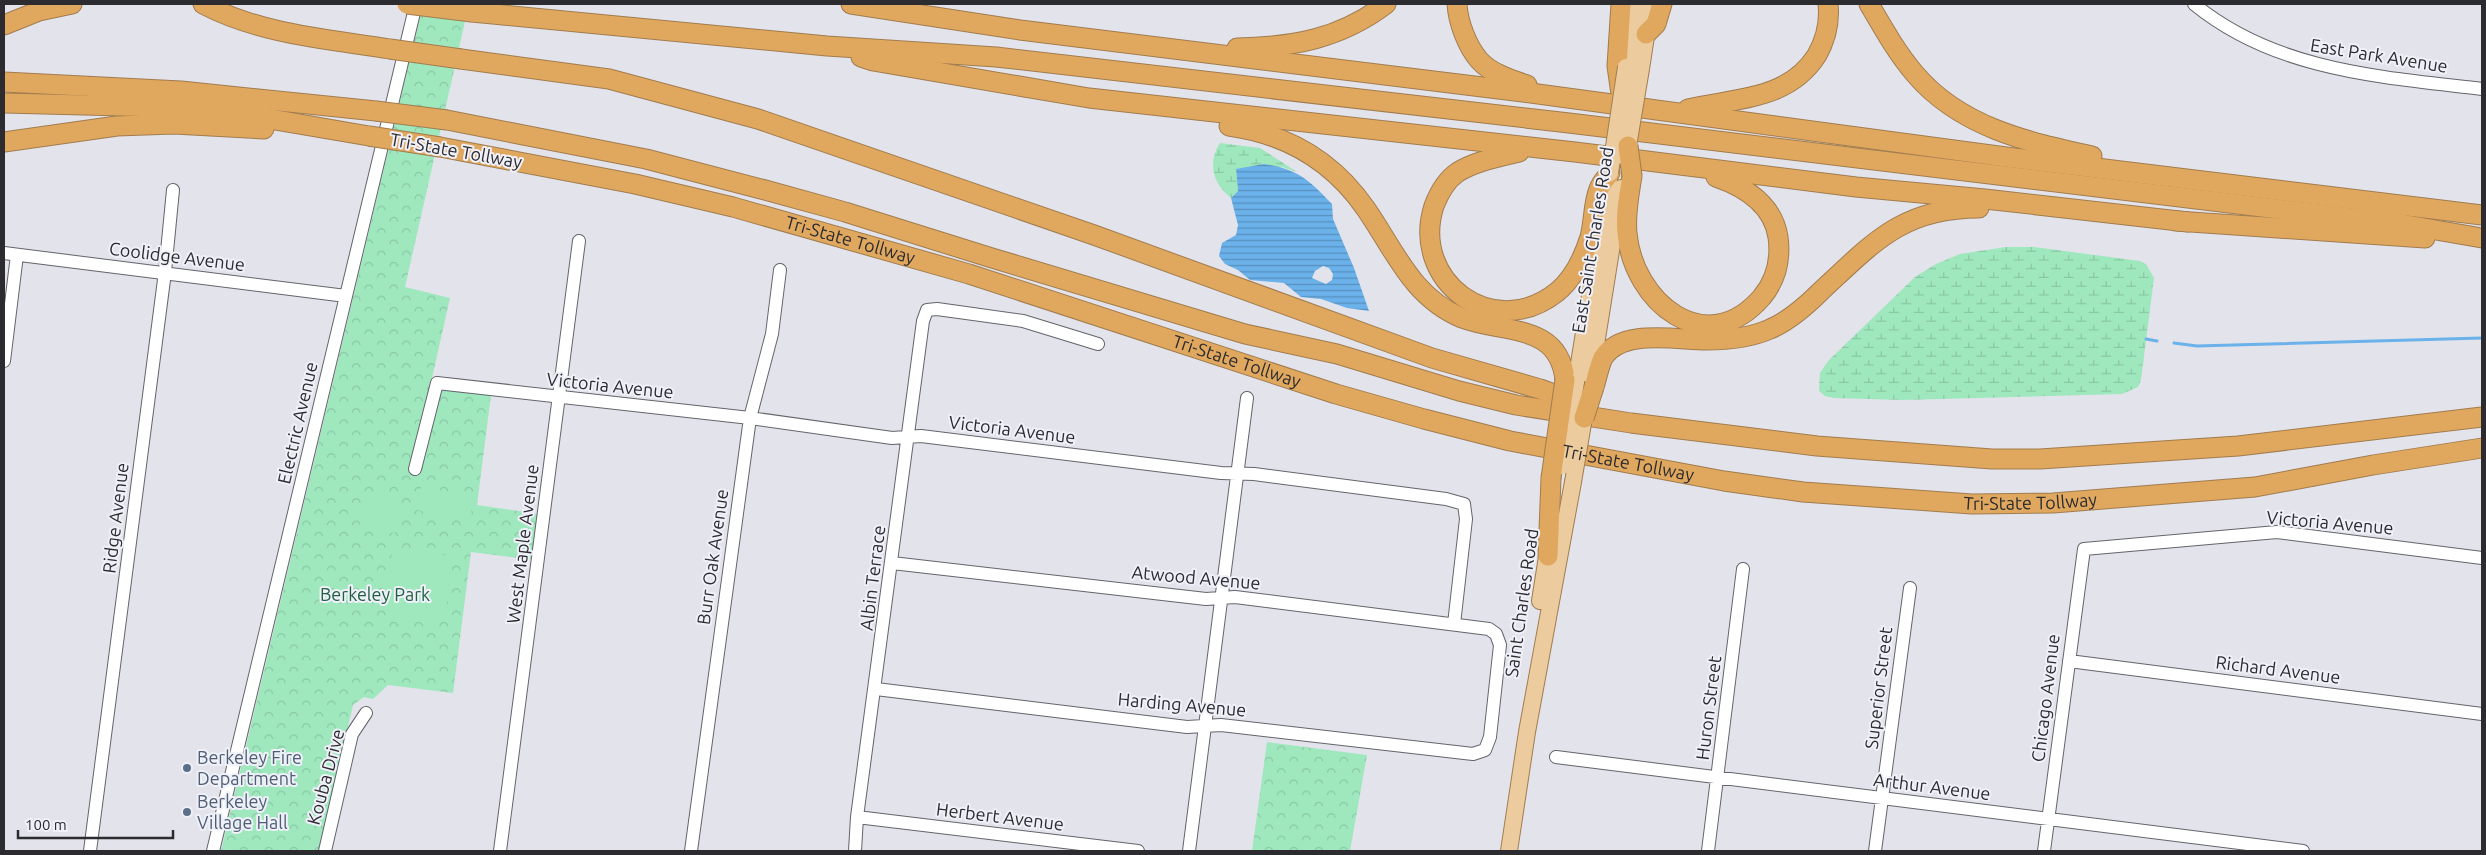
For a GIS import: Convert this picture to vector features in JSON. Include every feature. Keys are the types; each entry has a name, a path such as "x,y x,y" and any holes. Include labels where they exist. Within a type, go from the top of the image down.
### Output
{"highway":[{"path":"4,26 40,11 72,4"},
{"path":"203,4 227,16 275,30 390,49 609,79 758,118 1094,236 1432,358 1540,389 1631,423"},
{"path":"406,4 826,46 996,57 1568,123 2382,222 2482,239"},
{"path":"850,4 1020,30 1561,97 2006,157 2482,215"},
{"path":"1144,46 1255,47 1315,40 1340,32 1361,21 1386,4"},
{"path":"1457,4 1458,21 1479,61 1507,78 1561,97"},
{"path":"1621,4 1628,67 1622,95"},
{"path":"1646,34 1656,24 1662,4"},
{"path":"1676,112 1763,95 1796,78 1813,61 1823,44 1828,22 1828,4"},
{"path":"1869,4 1892,42 1916,75 1948,105 1983,126 2036,144 2211,181"},
{"path":"826,46 873,61 1089,98 1856,187 1985,199 2188,222"},
{"name":"Tri-State Tollway","path":"4,82 181,91 376,111 446,120 620,154 845,212 1245,334 1337,354 1459,391 1516,405 1631,423 1817,446 1992,459 2040,459 2238,446 2482,417"},
{"path":"1089,98 1111,109 1266,132 1303,148 1329,166 1350,186 1412,282 1429,299 1462,318 1528,333 1543,340 1555,350 1581,384 1584,418"},
{"name":"Tri-State Tollway","path":"4,103 163,107 235,113 440,147 634,184 788,222 969,274 1336,394 1510,441 1623,464 1803,492 1972,504 2053,503 2255,487 2373,464 2482,448"},
{"path":"4,142 117,126 174,124 369,136"},
{"path":"1628,146 1622,175 1626,232 1634,265 1649,293 1665,309 1679,318 1703,324 1727,322 1752,308 1769,289 1777,270 1780,250 1776,228 1766,208 1748,190 1704,173 1672,165"},
{"path":"1532,149 1492,158 1458,172 1447,182 1437,196 1429,231 1431,250 1438,270 1462,296 1481,306 1507,311 1521,309 1546,299 1563,286 1569,280 1590,237 1599,188 1622,175"},
{"path":"1548,556 1561,480 1581,384 1613,348 1624,342 1648,338 1725,339 1743,337 1769,330 1792,317 1808,304 1887,232 1908,221 1929,214 1964,208 1994,208 2399,237 2482,239"}],"main road":[{"name":"East Saint Charles Road","path":"1628,146 1628,67 1635,4"},
{"name":"East Saint Charles Road","path":"1628,67 1646,34 1651,4"},
{"name":"East Saint Charles Road","path":"1581,384 1622,175 1622,95"},
{"path":"1561,480 1584,418"},
{"name":"Saint Charles Road","path":"1509,851 1561,480"},
{"name":"Saint Charles Road","path":"1527,732 1536,628 1548,556"}],"street":[{"name":"Electric Avenue","path":"213,851 416,4"},
{"name":"East Park Avenue","path":"2194,4 2235,32 2265,47 2296,59 2364,74 2482,89"},
{"name":"Ridge Avenue","path":"90,851 165,272 173,190"},
{"name":"West Maple Avenue","path":"500,851 579,241"},
{"name":"Coolidge Avenue","path":"4,253 346,296"},
{"path":"4,362 17,255"},
{"name":"Burr Oak Avenue","path":"691,851 750,418 772,334 780,270"},
{"name":"Albin Terrace","path":"856,851 857,817 876,689 923,321 927,310 937,309 1023,321 1098,344"},
{"name":"Victoria Avenue","path":"415,469 437,383 750,418 908,439 921,436 1446,499 1464,504 1466,519 1454,624"},
{"path":"1189,851 1247,398"},
{"name":"Victoria Avenue","path":"2084,549 2277,532 2482,558"},
{"name":"Chicago Avenue","path":"2044,851 2084,549"},
{"name":"Atwood Avenue","path":"892,564 1221,599 1235,598 1489,629 1496,634 1500,645 1490,737 1485,750"},
{"name":"Huron Street","path":"1708,851 1743,569"},
{"name":"Superior Street","path":"1875,851 1910,588"},
{"name":"Richard Avenue","path":"2069,661 2482,714"},
{"name":"Harding Avenue","path":"876,689 1204,727 1221,725 1473,754 1485,750"},
{"name":"Kouba Drive","path":"325,851 352,734 366,713"},
{"name":"Arthur Avenue","path":"1556,757 2303,851"},
{"name":"Herbert Avenue","path":"857,817 1138,851"}],"green space":[{"name":"Berkeley Park","path":"423,4 469,4 405,287 450,298 430,387 491,395 477,505 538,514 532,560 471,552 453,693 388,685 373,699 364,697 353,705 319,851 221,851"},
{"path":"1220,143 1260,148 1297,172 1282,167 1236,170 1238,191 1231,198 1220,186 1214,173 1214,158"},
{"path":"2006,247 2034,247 2140,261 2146,264 2154,278 2141,380 2138,387 2122,394 1902,400 1834,398 1825,396 1819,391 1820,373 1828,361 1915,277 1936,264 1960,254"},
{"path":"421,487 474,496 470,520 417,510"},
{"path":"366,492 402,498 395,533 359,528"},
{"path":"396,550 452,556 445,619 424,622 413,621 395,614 389,607 385,597 383,580 388,562"},
{"path":"1267,742 1367,755 1350,851 1252,851"}],"water":[{"path":"1264,164 1286,169 1309,182 1332,204 1333,219 1354,268 1369,311 1347,308 1321,299 1301,297 1284,283 1250,280 1238,270 1225,264 1219,256 1222,243 1236,235 1238,225 1231,198 1238,191 1236,169","holes":["1323,266 1329,268 1333,274 1332,280 1326,284 1312,278 1315,271"]}],"waterway":[{"path":"2174,343 2197,346 2482,338"},
{"path":"2146,339 2157,341"}],"place":[{"name":"Berkeley Fire Department","path":"187,768"},
{"name":"Berkeley Village Hall","path":"187,812"}]}
